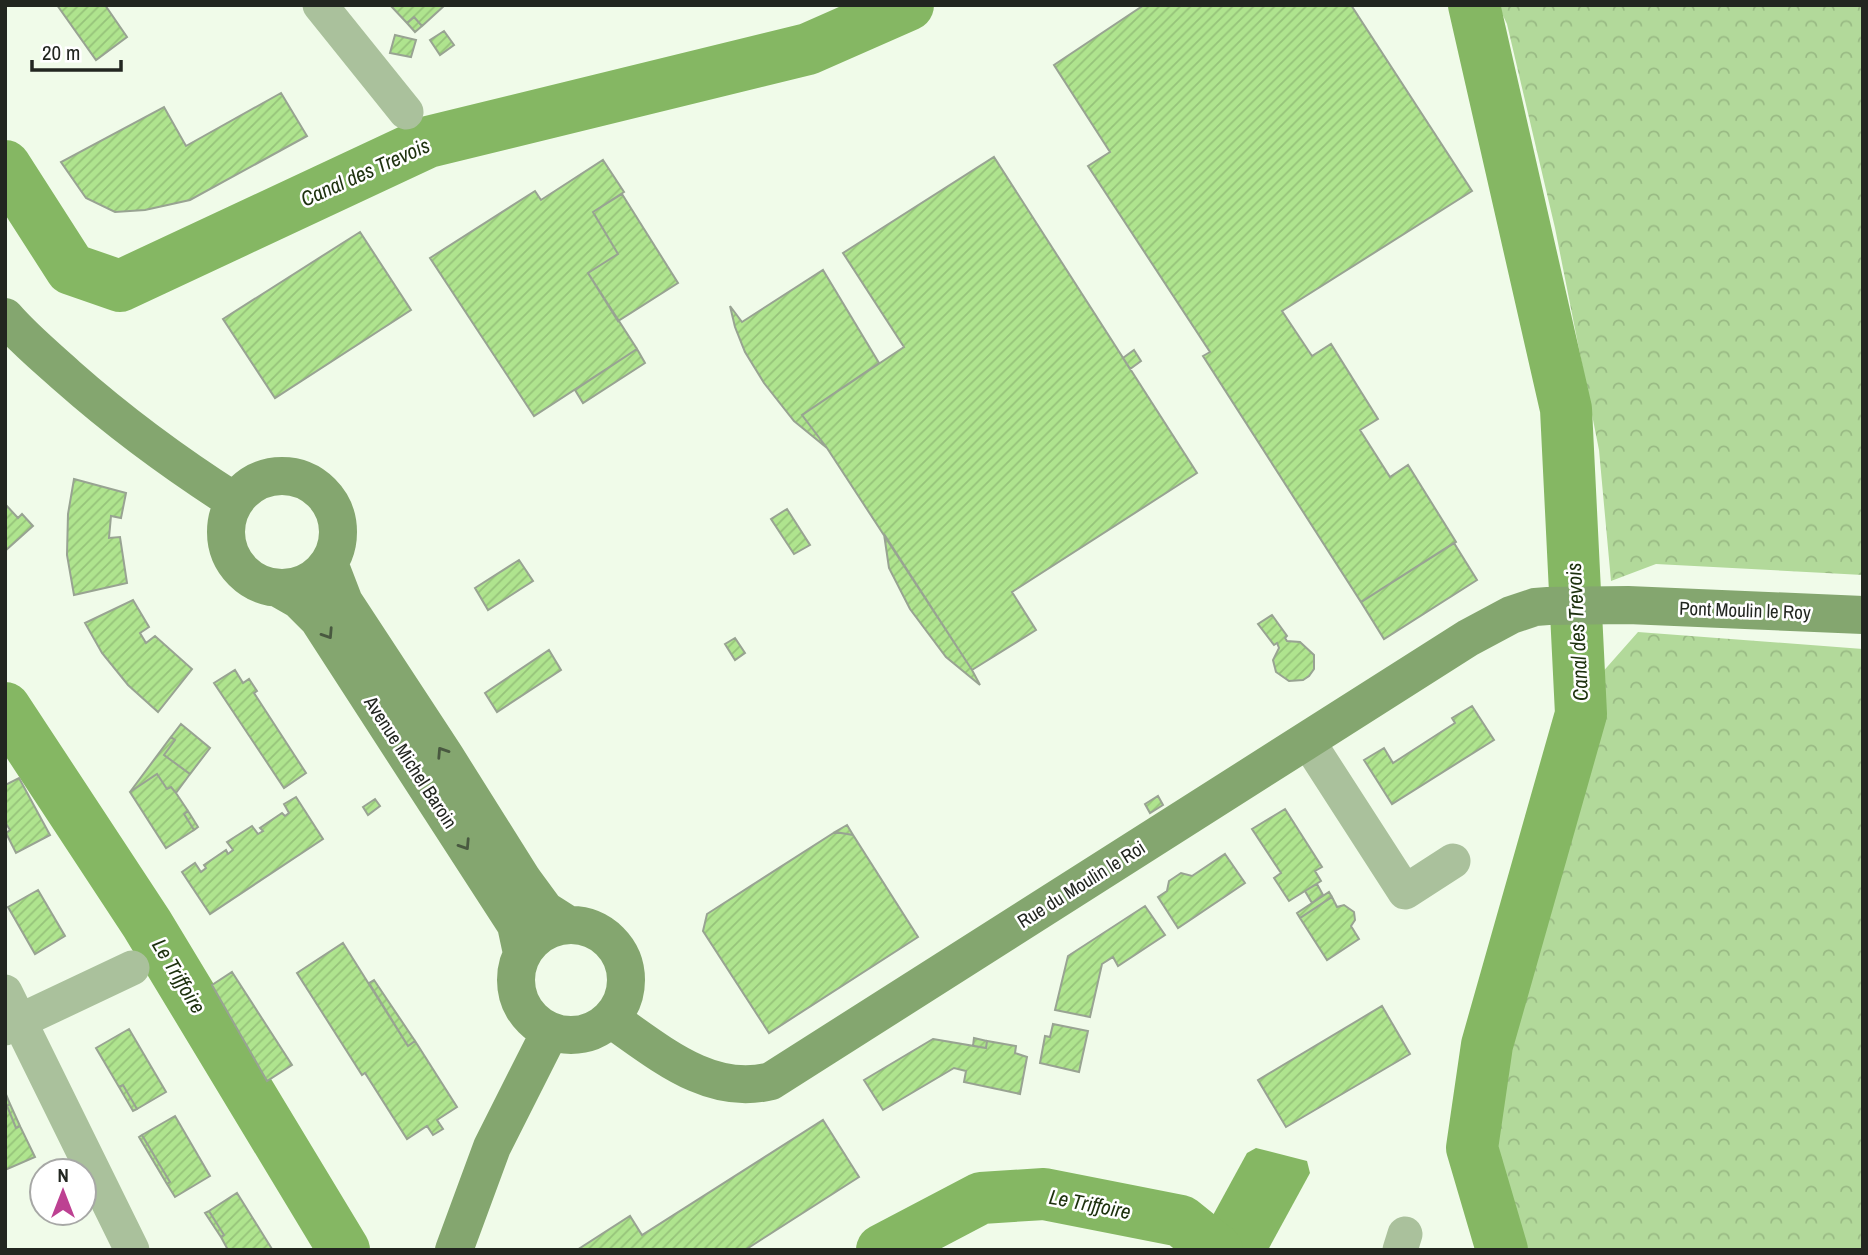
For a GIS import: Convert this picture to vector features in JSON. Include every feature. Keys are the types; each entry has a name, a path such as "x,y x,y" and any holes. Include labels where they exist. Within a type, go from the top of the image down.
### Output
{"street":[{"path":"320,5 406,112"},
{"path":"5,317 20,335 97,403 234,501"},
{"path":"277,475 295,477 314,485 328,498 338,527 337,545 329,563 316,577 298,586 278,589 264,586 245,575 231,557 226,538 227,516 234,501 244,489 258,480 277,475"},
{"name":"Avenue Michel Baroin","path":"329,563 344,602 523,880 545,910 567,924"},
{"name":"Avenue Michel Baroin","path":"278,589 299,600 318,619 516,925 522,953"},
{"name":"Pont Moulin le Roy","path":"1548,606 1628,605 1863,615"},
{"name":"Rue du Moulin le Roi","path":"611,1019 656,1050 707,1079 754,1086 771,1081 1468,638 1511,615 1535,607 1548,606"},
{"path":"1307,740 1405,892 1453,861"},
{"path":"567,924 597,930 613,943 625,963 628,983 621,1007 611,1019 596,1030 573,1036 550,1032 534,1022 520,1003 515,975 522,953 533,939 549,928 567,924"},
{"path":"132,968 10,1013 132,1250"},
{"path":"454,1250 492,1147 550,1032"}],"green space":[{"path":"1498,5 1863,5 1863,575 1656,564 1611,581 1599,450 1555,228 1507,24"},
{"path":"1638,632 1863,649 1863,1250 1520,1250 1517,1242 1493,1163 1507,1059 1573,814 1600,675"}],"shaded area":[{"path":"1256,1148 1307,1161 1310,1173 1268,1250 1194,1250 1247,1153"}],"building":[{"path":"57,5 105,5 127,37 96,60"},
{"path":"390,5 445,5 422,26 414,17 407,23"},
{"path":"1144,5 1351,5 1472,191 1282,311 1312,356 1331,344 1378,419 1360,430 1390,477 1408,465 1456,542 1361,602 1203,356 1210,352 1088,166 1110,152 1054,65"},
{"path":"414,17 422,26 415,32 407,23"},
{"path":"444,31 454,45 440,55 430,40"},
{"path":"395,35 416,40 411,57 390,53"},
{"path":"281,93 307,136 190,200 145,210 115,212 86,198 61,162 164,107 186,146"},
{"path":"994,157 1197,473 1012,592 1036,630 972,670 827,448 802,415 904,347 843,253"},
{"path":"603,160 624,192 593,212 618,254 588,273 637,349 534,416 430,258 535,191 541,200"},
{"path":"622,194 678,283 618,321 588,273 618,254 593,212"},
{"path":"360,232 411,310 275,398 223,319"},
{"path":"823,270 879,363 802,415 827,448 794,421 764,383 745,352 730,306 742,322"},
{"path":"637,349 645,363 583,403 575,390"},
{"path":"1134,350 1141,361 1130,369 1123,358"},
{"path":"74,479 126,493 121,518 111,516 109,538 120,537 127,583 74,595 67,555 68,514"},
{"path":"5,504 18,518 22,514 33,526 5,551"},
{"path":"787,509 810,545 794,554 771,519"},
{"path":"884,534 980,685 946,657 910,609 889,568"},
{"path":"1454,543 1477,580 1384,639 1361,602"},
{"path":"519,560 533,581 488,610 475,588"},
{"path":"133,600 149,627 140,633 146,643 155,636 192,669 158,712 128,685 102,653 85,623"},
{"path":"1272,615 1287,636 1287,641 1300,642 1314,655 1314,669 1303,680 1289,681 1276,672 1273,660 1279,648 1258,624"},
{"path":"735,638 745,653 735,660 725,644"},
{"path":"549,650 561,670 497,712 485,693"},
{"path":"235,670 243,683 249,679 257,691 254,693 306,773 284,788 214,683"},
{"path":"1472,706 1494,740 1392,804 1364,760 1384,748 1393,763 1455,723 1452,718"},
{"path":"181,724 210,748 190,774 164,755 175,740 171,737"},
{"path":"171,737 175,740 164,755 190,774 176,793 171,787 167,789 157,774 130,792"},
{"path":"157,774 167,789 171,787 188,811 184,814 194,830 166,848 130,792"},
{"path":"19,778 50,835 16,853 6,833 10,830 5,822 5,785"},
{"path":"1158,796 1163,805 1150,813 1145,804"},
{"path":"296,797 323,839 210,914 182,872 195,863 201,872 206,868 204,865 226,850 228,854 233,850 227,842 252,826 258,834 263,831 260,828 282,813 285,816 289,813 284,804"},
{"path":"375,799 380,806 368,815 363,807"},
{"path":"1285,809 1322,867 1315,871 1321,881 1289,901 1274,878 1281,873 1252,829"},
{"path":"188,811 198,827 194,830 184,814"},
{"path":"847,825 853,835 835,832"},
{"path":"835,832 853,835 918,937 769,1033 703,931 707,914"},
{"path":"1225,854 1245,883 1178,928 1158,897 1167,891 1169,881 1181,873 1192,876"},
{"path":"1317,884 1323,895 1312,903 1305,891"},
{"path":"38,890 65,936 35,954 8,907"},
{"path":"1329,892 1332,897 1300,918 1297,913"},
{"path":"1332,897 1337,907 1344,905 1354,912 1355,920 1351,926 1359,939 1327,960 1300,918"},
{"path":"1145,906 1165,935 1118,966 1113,957 1102,964 1090,1017 1055,1010 1068,956"},
{"path":"343,943 408,1046 415,1041 457,1107 437,1120 443,1129 433,1135 427,1126 407,1139 365,1073 362,1075 297,973"},
{"path":"232,972 292,1065 267,1081 212,985"},
{"path":"374,980 415,1041 408,1046 369,983"},
{"path":"1382,1006 1410,1054 1286,1127 1258,1080"},
{"path":"1053,1024 1088,1031 1079,1072 1040,1063 1045,1036 1050,1037"},
{"path":"129,1029 166,1092 137,1109 123,1085 119,1087 96,1048"},
{"path":"974,1038 987,1041 986,1048 973,1046"},
{"path":"933,1039 986,1048 987,1041 1016,1046 1015,1053 1027,1057 1020,1094 964,1082 966,1071 954,1068 883,1110 864,1080"},
{"path":"123,1085 137,1109 133,1111 119,1087"},
{"path":"5,1092 10,1104 7,1106 16,1128 20,1126 35,1157 28,1157 28,1160 5,1170"},
{"path":"10,1104 20,1126 16,1128 7,1106"},
{"path":"175,1116 210,1176 175,1197 167,1184 170,1182 142,1135"},
{"path":"823,1120 859,1177 745,1250 577,1250 630,1216 642,1235"},
{"path":"142,1135 170,1182 167,1184 139,1137"},
{"path":"237,1193 272,1249 228,1250 221,1237 224,1235 209,1211"},
{"path":"209,1211 224,1235 221,1237 205,1213"}],"waterway":[{"name":"Canal des Trevois","path":"5,166 71,269 120,286 428,142 808,49 908,5"},
{"name":"Canal des Trevois","path":"1474,5 1566,409 1581,714 1487,1045 1472,1148 1502,1250"},
{"name":"Le Triffoire","path":"5,708 147,924 344,1250"},
{"name":"Le Triffoire","path":"882,1250 981,1198 1044,1194 1181,1221 1217,1250"}]}
